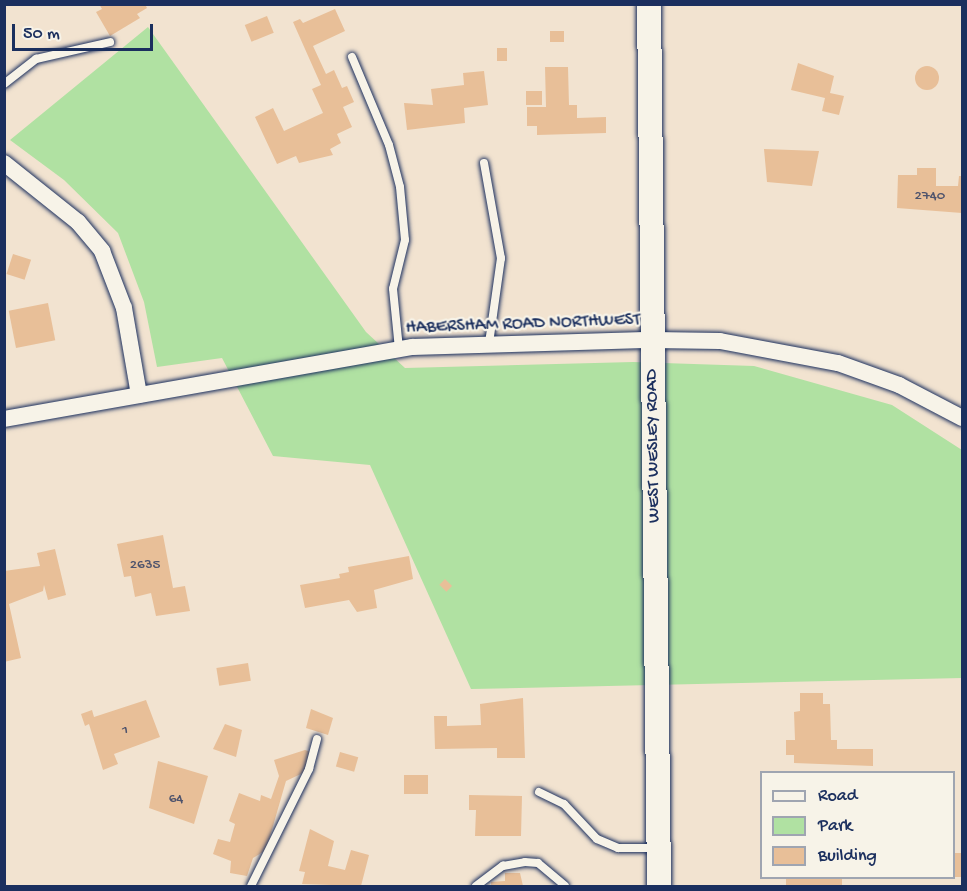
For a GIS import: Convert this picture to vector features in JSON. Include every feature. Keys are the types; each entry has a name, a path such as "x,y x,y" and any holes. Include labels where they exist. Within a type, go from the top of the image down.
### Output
{"street":[{"name":"WEST WESLEY ROAD","path":"649,4 659,886"},
{"path":"4,163 78,222 102,251 124,308 139,395"},
{"name":"HABERSHAM ROAD NORTHWEST","path":"4,419 399,349 489,343 653,340 720,341 838,363 899,385 963,418"}],"lane":[{"path":"4,84 36,59 110,42"},
{"path":"352,57 389,145 400,187 405,240 393,289 399,349"},
{"path":"483,163 501,258 489,343"},
{"path":"251,886 309,769 317,739"},
{"path":"539,792 564,804 597,839 618,848 659,848"},
{"path":"476,886 503,866 525,862 538,863 565,886"}],"green space":[{"path":"148,27 366,332 405,368 633,362 754,366 892,405 962,450 962,678 471,689 370,465 273,456 222,358 157,367 144,302 118,233 64,180 10,140"}],"building":[{"path":"99,4 145,4 147,8 137,14 140,18 110,36 96,12 102,9"},
{"path":"335,9 345,31 313,46 326,74 334,70 342,88 347,86 354,102 343,107 352,127 337,134 341,143 330,149 333,155 299,163 296,156 277,164 255,117 273,108 284,131 323,113 312,89 321,85 293,22 300,19 303,23"},
{"path":"267,16 274,33 251,42 245,25"},
{"path":"550,31 564,31 564,42 550,42"},
{"path":"497,48 507,48 507,61 497,61"},
{"path":"798,63 834,76 830,93 844,96 839,115 822,111 825,98 791,90"},
{"path":"927,66 936,69 939,78 936,87 927,90 918,87 915,78 918,69"},
{"path":"545,67 568,67 569,105 577,105 577,118 606,117 606,133 537,135 537,126 527,126 527,107 546,107"},
{"path":"484,71 488,105 464,108 465,123 407,130 404,103 433,105 431,89 464,85 463,73"},
{"path":"526,91 542,91 542,105 526,105"},
{"path":"764,149 819,151 812,186 767,182"},
{"path":"917,168 936,168 936,186 958,186 959,176 962,176 962,213 897,208 898,175 917,175"},
{"path":"13,254 31,260 25,280 7,274"},
{"path":"48,303 55,340 16,348 9,311"},
{"path":"163,535 173,588 185,586 190,611 156,616 151,593 135,597 131,576 124,577 117,544"},
{"path":"55,549 66,595 48,600 44,585 43,591 9,604 21,658 4,662 4,571 40,566 37,553"},
{"path":"409,556 413,579 374,590 377,608 357,612 349,600 305,608 300,585 340,578 339,574 349,572 348,567"},
{"path":"445,579 452,586 446,592 439,585"},
{"path":"248,663 251,681 219,686 216,668"},
{"path":"800,693 823,693 823,704 830,704 831,740 837,740 837,749 873,749 873,766 794,763 794,755 786,755 786,740 795,740 794,712 800,711"},
{"path":"523,698 525,758 497,758 497,748 435,749 434,716 447,716 447,726 481,725 480,704"},
{"path":"146,700 160,737 114,754 118,764 103,770 89,724 85,726 81,714 92,710 94,717"},
{"path":"311,709 333,718 328,735 306,728"},
{"path":"225,724 242,730 236,757 213,749"},
{"path":"305,750 311,752 305,772 286,781 266,850 253,858 247,876 230,873 231,861 213,854 218,839 230,842 235,824 229,821 239,793 260,801 261,795 271,799 279,776 274,760"},
{"path":"340,752 358,757 354,772 336,766"},
{"path":"158,761 208,776 194,824 149,808"},
{"path":"404,775 428,775 428,794 404,794"},
{"path":"469,795 522,796 521,836 475,836 476,810 469,810"},
{"path":"310,829 334,841 328,866 345,870 351,850 369,855 361,886 302,884 305,872 299,871"},
{"path":"955,853 962,853 962,877 955,877"},
{"path":"505,873 520,873 523,886 491,886 491,882 505,881"},
{"path":"786,879 842,879 842,886 786,886"}]}
